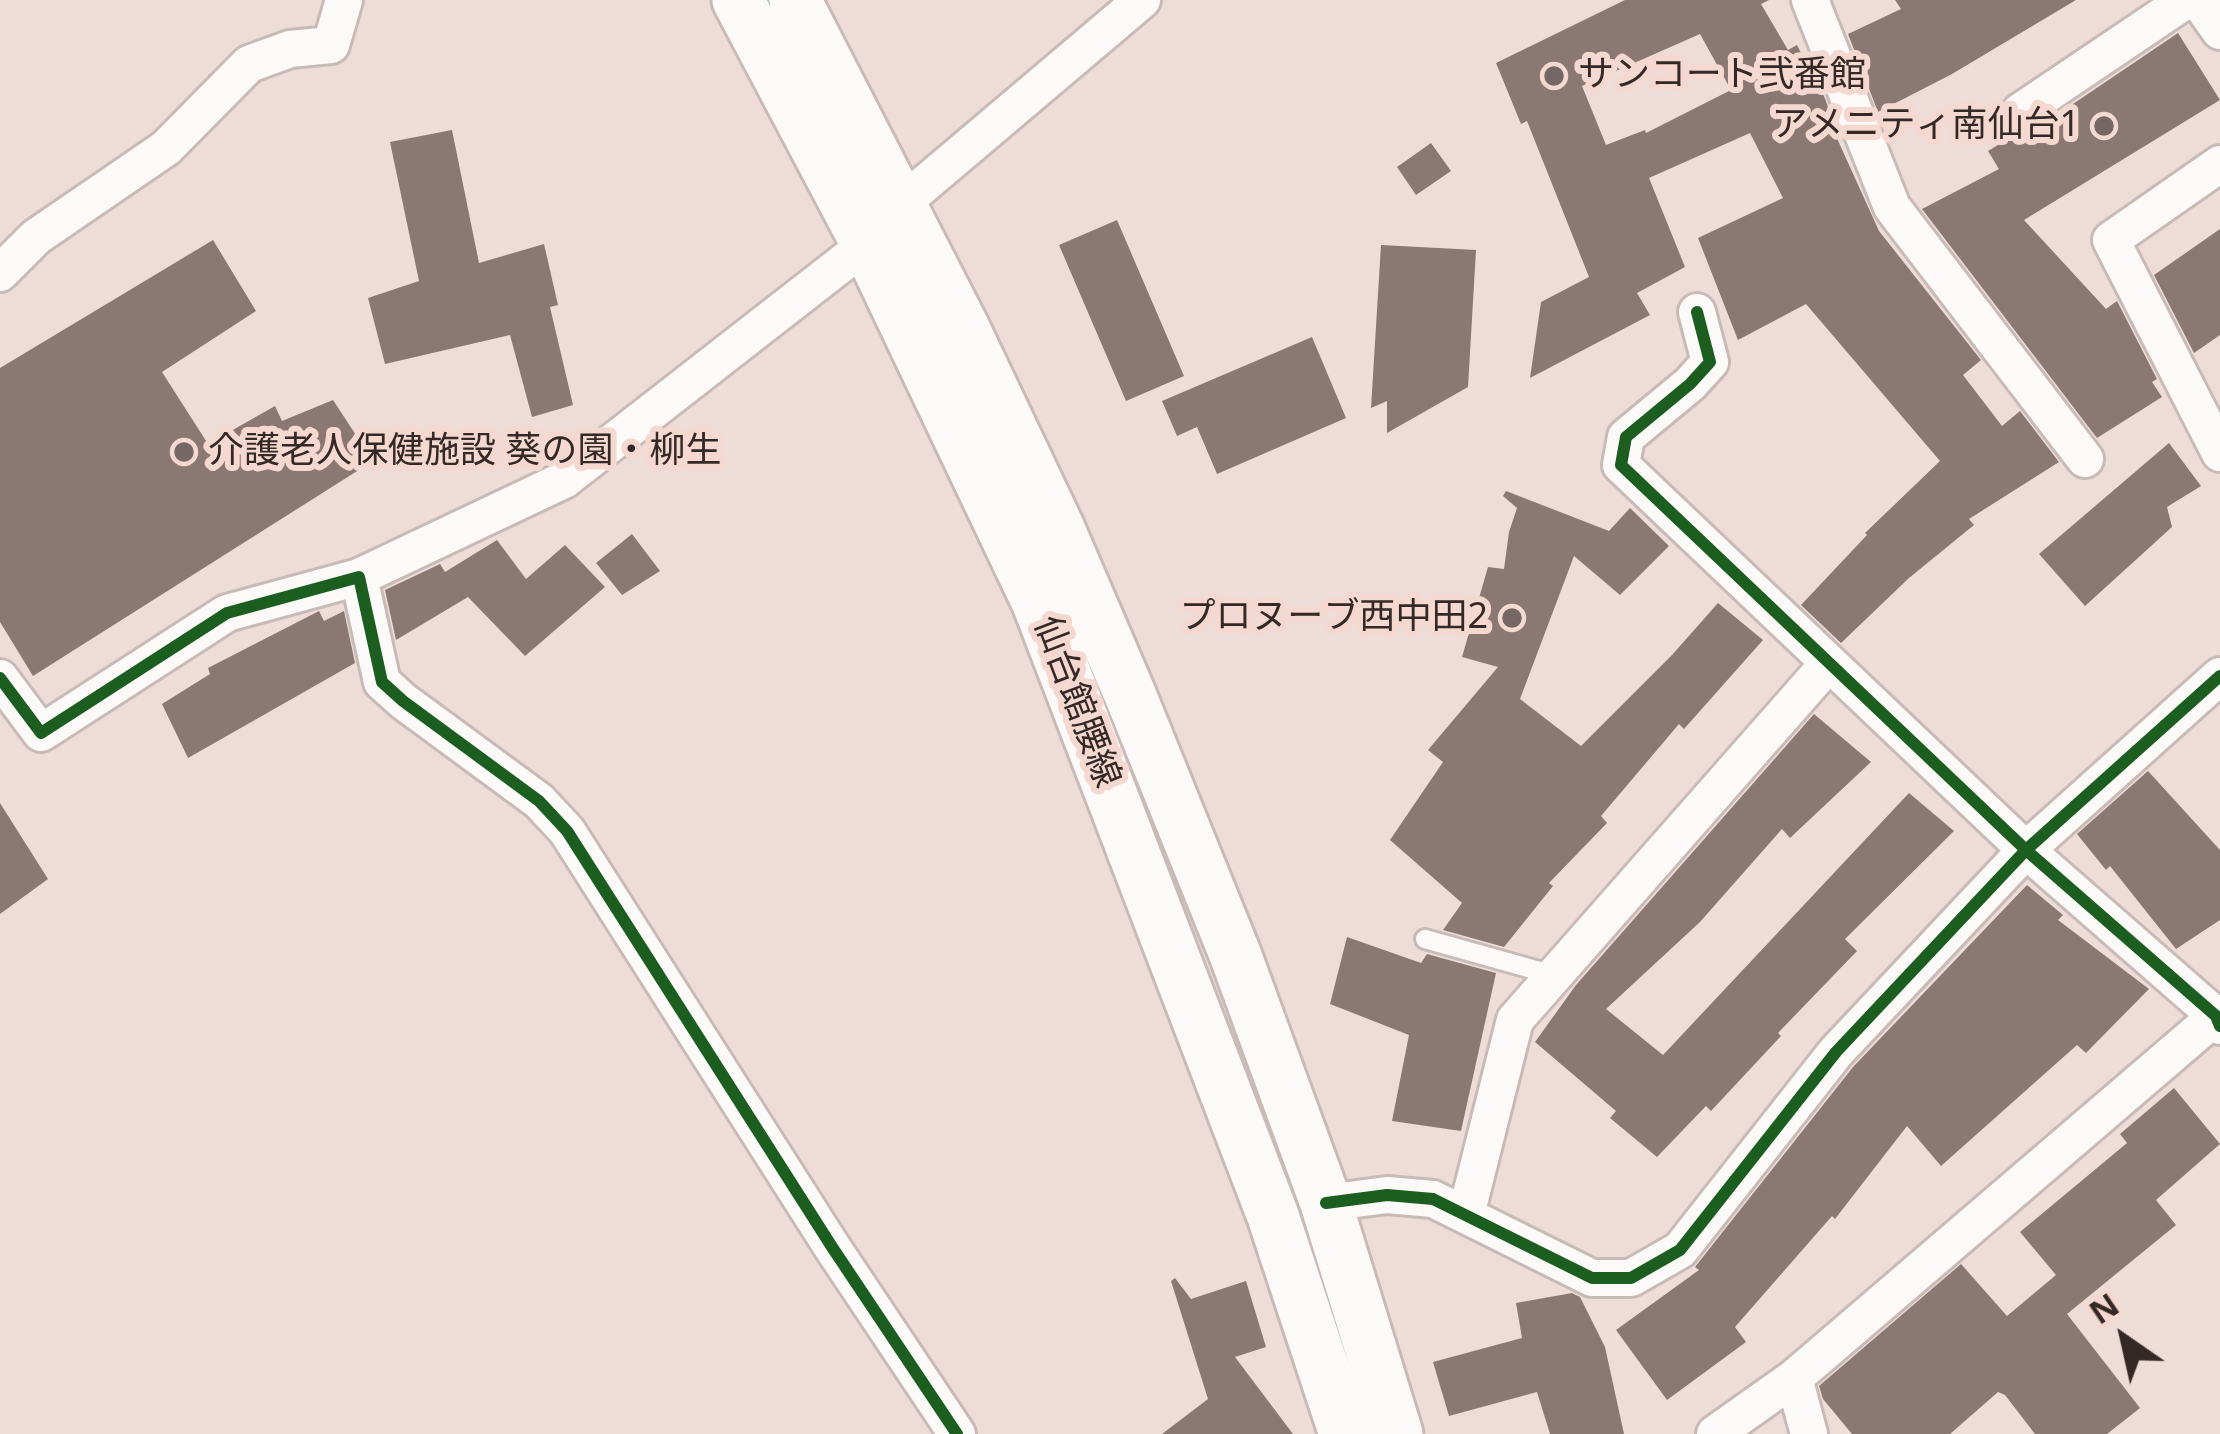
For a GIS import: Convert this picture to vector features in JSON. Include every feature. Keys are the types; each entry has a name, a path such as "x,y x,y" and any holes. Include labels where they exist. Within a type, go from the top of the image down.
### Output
{"main road":[{"name":"仙台館腰線","path":"737,0 867,244 1038,603 1274,1216 1345,1434"},
{"name":"仙台館腰線","path":"795,0 901,204 1048,507 1129,692 1235,954 1326,1203 1397,1434"}],"street":[{"path":"0,273 36,237 166,148 249,64 290,49 331,45 344,0"},
{"path":"901,204 1142,0"},
{"path":"1810,0 1892,207 2086,459"},
{"path":"2020,112 2186,0"},
{"path":"2198,0 2220,32"},
{"path":"2220,164 2111,240 2220,453"},
{"path":"0,678 41,733 227,613 359,577 564,480 867,244"},
{"path":"1697,313 1710,362 1626,436 1621,465 2026,850 2219,1018 1794,1378 1715,1434"},
{"path":"359,577 382,682 538,801 567,831 957,1434"},
{"path":"1466,1215 1515,1020 1829,662"},
{"path":"1326,1203 1387,1195 1433,1199 1592,1278 1631,1278 1680,1250 1836,1052 2026,850 2220,676"},
{"path":"1794,1378 1809,1434"}],"lane":[{"path":"1425,939 1558,976"}],"building":[{"path":"1625,0 1769,0 1761,4 1788,50 1797,45 1802,55 1807,53 1835,134 1879,231 1981,360 1963,375 2002,426 2020,411 2059,462 1969,519 1974,525 1841,643 1801,605 1865,533 1940,461 1806,304 1738,340 1698,238 1783,198 1750,133 1649,178 1685,267 1637,293 1650,315 1530,378 1541,302 1589,277 1527,121 1521,124 1496,63","holes":["1700,34 1731,90 1646,133 1606,145 1582,86"]},
{"path":"1895,0 2076,0 1878,112 1848,34 1901,9"},
{"path":"2178,33 2220,100 2024,220 2106,309 2117,301 2157,379 2152,382 2162,397 2097,438 1922,209 1999,169 1988,151 2016,134 2033,131"},
{"path":"452,130 479,263 544,244 558,305 550,307 573,405 532,417 510,335 385,364 368,298 419,281 390,142"},
{"path":"1431,143 1451,171 1416,195 1397,167"},
{"path":"1117,220 1184,376 1126,401 1059,245"},
{"path":"2220,229 2220,335 2194,353 2154,275"},
{"name":"介護老人保健施設 葵の園・柳生","path":"213,240 256,311 162,372 208,444 275,406 282,421 333,400 373,461 33,676 0,622 0,368"},
{"path":"1381,245 1476,250 1468,387 1387,433 1387,401 1371,408"},
{"path":"1312,337 1346,418 1217,474 1197,427 1177,436 1162,401"},
{"path":"2169,443 2201,486 2167,507 2172,527 2085,606 2039,554"},
{"path":"1506,491 1609,531 1630,508 1669,546 1620,595 1574,556 1520,699 1581,746 1718,603 1763,640 1684,729 1679,724 1601,816 1607,823 1549,883 1553,886 1504,947 1443,930 1462,903 1390,840 1443,762 1428,750 1498,667 1462,657 1488,567 1504,569 1517,508 1503,496"},
{"path":"632,534 660,571 622,595 596,563"},
{"path":"497,540 526,579 565,545 605,587 525,656 468,597 396,640 385,590 440,564 445,572"},
{"path":"319,611 324,621 344,611 355,663 188,758 162,704 210,674 208,668"},
{"path":"1814,714 1871,762 1790,838 1782,829 1700,922 1606,1009 1663,1055 1909,793 1954,831 1845,939 1857,951 1778,1033 1781,1036 1711,1111 1706,1106 1657,1157 1610,1118 1616,1111 1535,1042 1576,985"},
{"path":"2148,771 2220,850 2220,920 2176,949 2110,866 2106,870 2077,834"},
{"path":"0,803 48,879 0,914"},
{"path":"2027,885 2063,915 2058,920 2149,989 2086,1053 2077,1045 1941,1166 1907,1126 1835,1219 1832,1216 1735,1327 1746,1342 1667,1400 1616,1330 1699,1270 1695,1267 1853,1067"},
{"path":"1347,937 1421,963 1427,954 1496,973 1461,1131 1392,1121 1409,1035 1330,1004"},
{"path":"2174,1088 2220,1144 2156,1200 2176,1225 2067,1314 2140,1408 2107,1434 2035,1434 1998,1392 1950,1434 1852,1434 1823,1399 1819,1386 1961,1264 2007,1316 2056,1275 2020,1232 2127,1143 2120,1134"},
{"path":"1175,1278 1191,1299 1246,1281 1266,1347 1235,1357 1293,1434 1162,1434 1208,1399 1171,1281"},
{"path":"1572,1293 1580,1297 1605,1347 1624,1434 1550,1434 1537,1392 1449,1416 1433,1362 1522,1338 1516,1303"}],"cycle path":[{"path":"1697,312 1710,362 1626,437 1621,465 2026,850 2216,1016 2220,1026"},
{"path":"0,678 41,733 227,613 359,577 382,682 539,801 567,831 957,1434"},
{"path":"1326,1203 1387,1195 1433,1199 1592,1278 1631,1278 1680,1250 1836,1052 2026,850 2220,676"}],"place":[{"name":"サンコート弐番館","path":"1554,76"},
{"name":"アメニティ南仙台1","path":"2104,126"},
{"name":"介護老人保健施設 葵の園・柳生","path":"184,452"},
{"name":"プロヌーブ西中田2","path":"1512,618"}]}
